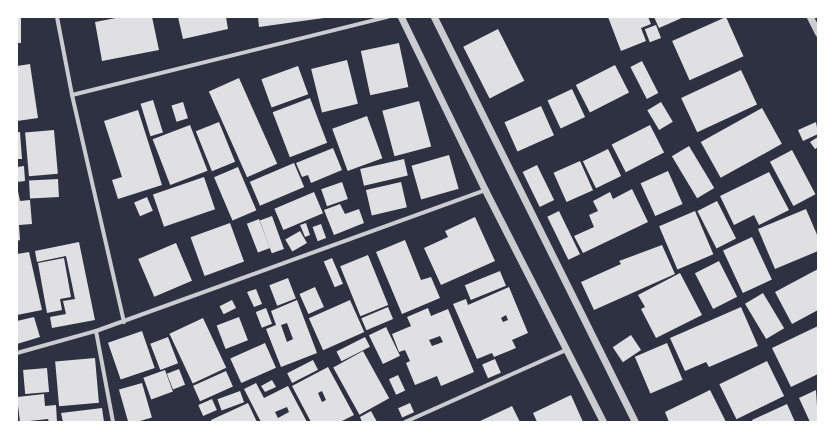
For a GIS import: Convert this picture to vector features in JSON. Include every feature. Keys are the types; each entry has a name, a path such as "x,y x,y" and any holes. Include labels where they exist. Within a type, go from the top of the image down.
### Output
{"street":[{"path":"57,17 72,95 124,322"},
{"path":"72,95 387,17"},
{"path":"401,17 485,190 603,422"},
{"path":"434,17 635,422"},
{"path":"810,17 818,33"},
{"path":"17,353 124,322 485,190"},
{"path":"96,331 113,422"},
{"path":"405,422 566,350"}],"building":[{"path":"17,17 21,17 21,43 17,43"},
{"path":"121,17 152,17 159,50 102,61 95,22"},
{"path":"178,17 226,17 228,29 183,39"},
{"path":"258,17 324,17 324,18 259,27"},
{"path":"608,17 648,17 651,24 641,28 646,41 621,51"},
{"path":"654,17 684,17 659,28"},
{"path":"726,17 743,56 690,80 672,41"},
{"path":"656,25 661,38 650,42 645,29"},
{"path":"498,29 524,81 490,98 463,47"},
{"path":"399,43 408,87 370,95 361,51"},
{"path":"347,60 358,104 322,113 311,69"},
{"path":"642,61 658,93 647,99 630,67"},
{"path":"30,64 38,118 17,121 17,66"},
{"path":"615,65 629,93 590,113 576,85"},
{"path":"298,66 308,94 272,108 261,79"},
{"path":"741,70 757,104 697,132 681,98"},
{"path":"239,78 277,164 247,177 209,91"},
{"path":"572,89 585,117 561,129 548,100"},
{"path":"310,98 327,143 290,157 273,112"},
{"path":"153,100 163,133 151,136 141,104"},
{"path":"419,101 431,146 394,156 382,111"},
{"path":"183,102 188,118 176,122 172,106"},
{"path":"661,102 673,122 659,130 647,110"},
{"path":"541,106 554,135 517,152 504,122"},
{"path":"762,108 782,144 721,178 701,142"},
{"path":"138,110 162,185 118,199 112,180 122,177 104,121"},
{"path":"367,116 382,158 348,171 332,129"},
{"path":"219,122 235,162 212,171 196,131"},
{"path":"816,122 818,134 803,141 798,130"},
{"path":"190,125 208,171 170,185 153,139"},
{"path":"650,125 664,153 626,172 612,145"},
{"path":"54,130 58,174 29,176 25,133"},
{"path":"17,132 20,132 22,159 17,159"},
{"path":"818,137 818,147 815,149 810,142"},
{"path":"689,146 714,188 697,198 672,156"},
{"path":"333,148 342,170 311,183 308,175 302,177 296,163"},
{"path":"608,149 621,176 596,188 583,161"},
{"path":"792,150 815,194 793,206 770,162"},
{"path":"449,155 459,189 421,199 412,166"},
{"path":"404,159 408,176 364,186 360,169"},
{"path":"580,161 593,190 567,202 554,173"},
{"path":"294,163 304,187 260,206 250,182"},
{"path":"537,165 554,200 540,207 523,172"},
{"path":"24,166 25,181 17,182 17,167"},
{"path":"238,167 256,210 232,220 214,177"},
{"path":"668,171 683,204 655,216 641,183"},
{"path":"769,172 789,210 759,225 754,215 734,225 720,196"},
{"path":"204,177 215,209 164,227 153,195"},
{"path":"58,179 59,197 30,198 29,181"},
{"path":"342,182 348,199 327,206 321,189"},
{"path":"401,182 407,207 372,215 366,190"},
{"path":"17,186 20,201 30,200 32,224 19,225 20,240 17,241"},
{"path":"632,189 648,222 583,253 574,236 594,227 589,215 598,211 593,201 610,192 613,199"},
{"path":"314,192 323,213 283,230 274,209"},
{"path":"147,197 153,211 140,216 134,202"},
{"path":"717,201 736,238 716,248 697,211"},
{"path":"340,204 345,214 359,209 364,223 334,235 324,210"},
{"path":"806,209 818,237 818,251 775,269 758,229"},
{"path":"559,211 580,254 568,260 547,217"},
{"path":"695,211 713,254 677,270 659,226"},
{"path":"272,216 284,249 272,253 260,220"},
{"path":"475,217 495,261 441,285 424,248 448,237 445,231"},
{"path":"259,219 270,248 258,253 247,224"},
{"path":"230,223 244,262 205,276 191,237"},
{"path":"306,223 310,235 305,237 300,225"},
{"path":"321,224 326,238 318,241 313,227"},
{"path":"300,231 307,243 292,252 285,239"},
{"path":"752,237 772,280 743,293 723,251"},
{"path":"405,240 421,280 431,277 440,298 402,314 376,252"},
{"path":"79,242 95,320 52,328 50,317 66,314 63,301 75,299 66,256 37,262 35,251"},
{"path":"176,243 192,281 154,297 138,259"},
{"path":"662,245 675,274 594,310 581,282 621,264 619,261"},
{"path":"29,252 42,310 17,315 17,254"},
{"path":"368,255 388,305 360,316 340,266"},
{"path":"64,258 71,297 60,299 62,310 47,313 38,263"},
{"path":"332,258 343,284 335,287 324,262"},
{"path":"719,261 737,297 713,309 695,273"},
{"path":"818,269 818,310 792,324 775,292"},
{"path":"500,271 506,286 471,300 465,285"},
{"path":"680,273 702,315 656,338 641,309 645,307 638,295"},
{"path":"288,278 296,299 277,306 269,285"},
{"path":"315,287 324,307 308,314 299,294"},
{"path":"509,287 528,333 512,340 516,348 494,357 492,353 477,359 453,304 466,299 468,305","holes":["506,315 508,320 503,322 501,318"]},
{"path":"256,289 262,304 254,307 247,292"},
{"path":"763,293 784,328 766,339 745,304"},
{"path":"232,300 236,308 224,314 220,306"},
{"path":"297,300 317,353 281,367 266,329 276,325 271,311","holes":["287,323 293,339 287,342 281,325"]},
{"path":"350,300 364,332 323,350 309,318"},
{"path":"388,307 393,319 366,330 361,318"},
{"path":"741,307 758,346 709,367 706,362 685,371 670,338"},
{"path":"266,308 272,324 262,328 256,312"},
{"path":"428,308 431,316 448,309 474,372 441,386 437,376 415,385 406,363 410,361 405,350 399,352 392,334 411,326 407,317","holes":["440,336 443,342 432,346 429,340"]},
{"path":"34,317 40,337 17,344 17,321"},
{"path":"239,317 248,340 226,349 217,326"},
{"path":"203,318 226,368 193,383 169,334"},
{"path":"818,326 818,374 791,387 772,348"},
{"path":"386,327 400,356 383,364 369,335"},
{"path":"142,331 155,368 121,380 108,343"},
{"path":"631,335 641,350 623,362 613,347"},
{"path":"168,337 178,363 160,370 150,344"},
{"path":"365,337 370,347 341,361 336,352"},
{"path":"265,343 276,368 241,383 230,358"},
{"path":"667,343 683,380 650,393 635,357"},
{"path":"363,351 389,398 359,415 333,367"},
{"path":"95,358 99,403 59,406 55,361"},
{"path":"495,359 501,373 488,378 482,364"},
{"path":"313,360 318,370 292,383 287,373"},
{"path":"767,361 784,396 736,419 719,384"},
{"path":"328,367 354,415 340,422 311,422 292,386","holes":["322,391 326,400 322,402 318,393"]},
{"path":"47,368 49,392 25,394 23,370"},
{"path":"179,369 185,385 173,390 167,374"},
{"path":"165,370 173,392 151,399 143,378"},
{"path":"226,371 233,387 200,401 193,386"},
{"path":"398,375 405,390 396,395 389,379"},
{"path":"272,380 276,387 265,392 261,386"},
{"path":"142,383 152,418 137,422 128,422 119,390"},
{"path":"256,383 264,398 288,386 307,422 261,422 244,389","holes":["287,407 289,412 278,418 275,412"]},
{"path":"710,390 726,422 669,422 665,412"},
{"path":"816,390 818,422 810,422 799,398"},
{"path":"240,391 244,402 222,410 217,399"},
{"path":"44,394 45,406 56,405 57,422 49,422 48,419 20,422 17,397"},
{"path":"571,395 583,422 537,422 533,413"},
{"path":"212,399 217,410 203,416 198,405"},
{"path":"248,403 257,422 212,422 211,420"},
{"path":"410,403 414,412 402,417 398,408"},
{"path":"787,404 795,422 753,422 752,420"},
{"path":"512,406 520,422 478,422"},
{"path":"102,408 104,422 63,422 61,413"},
{"path":"371,411 377,422 362,422 360,417"}]}
